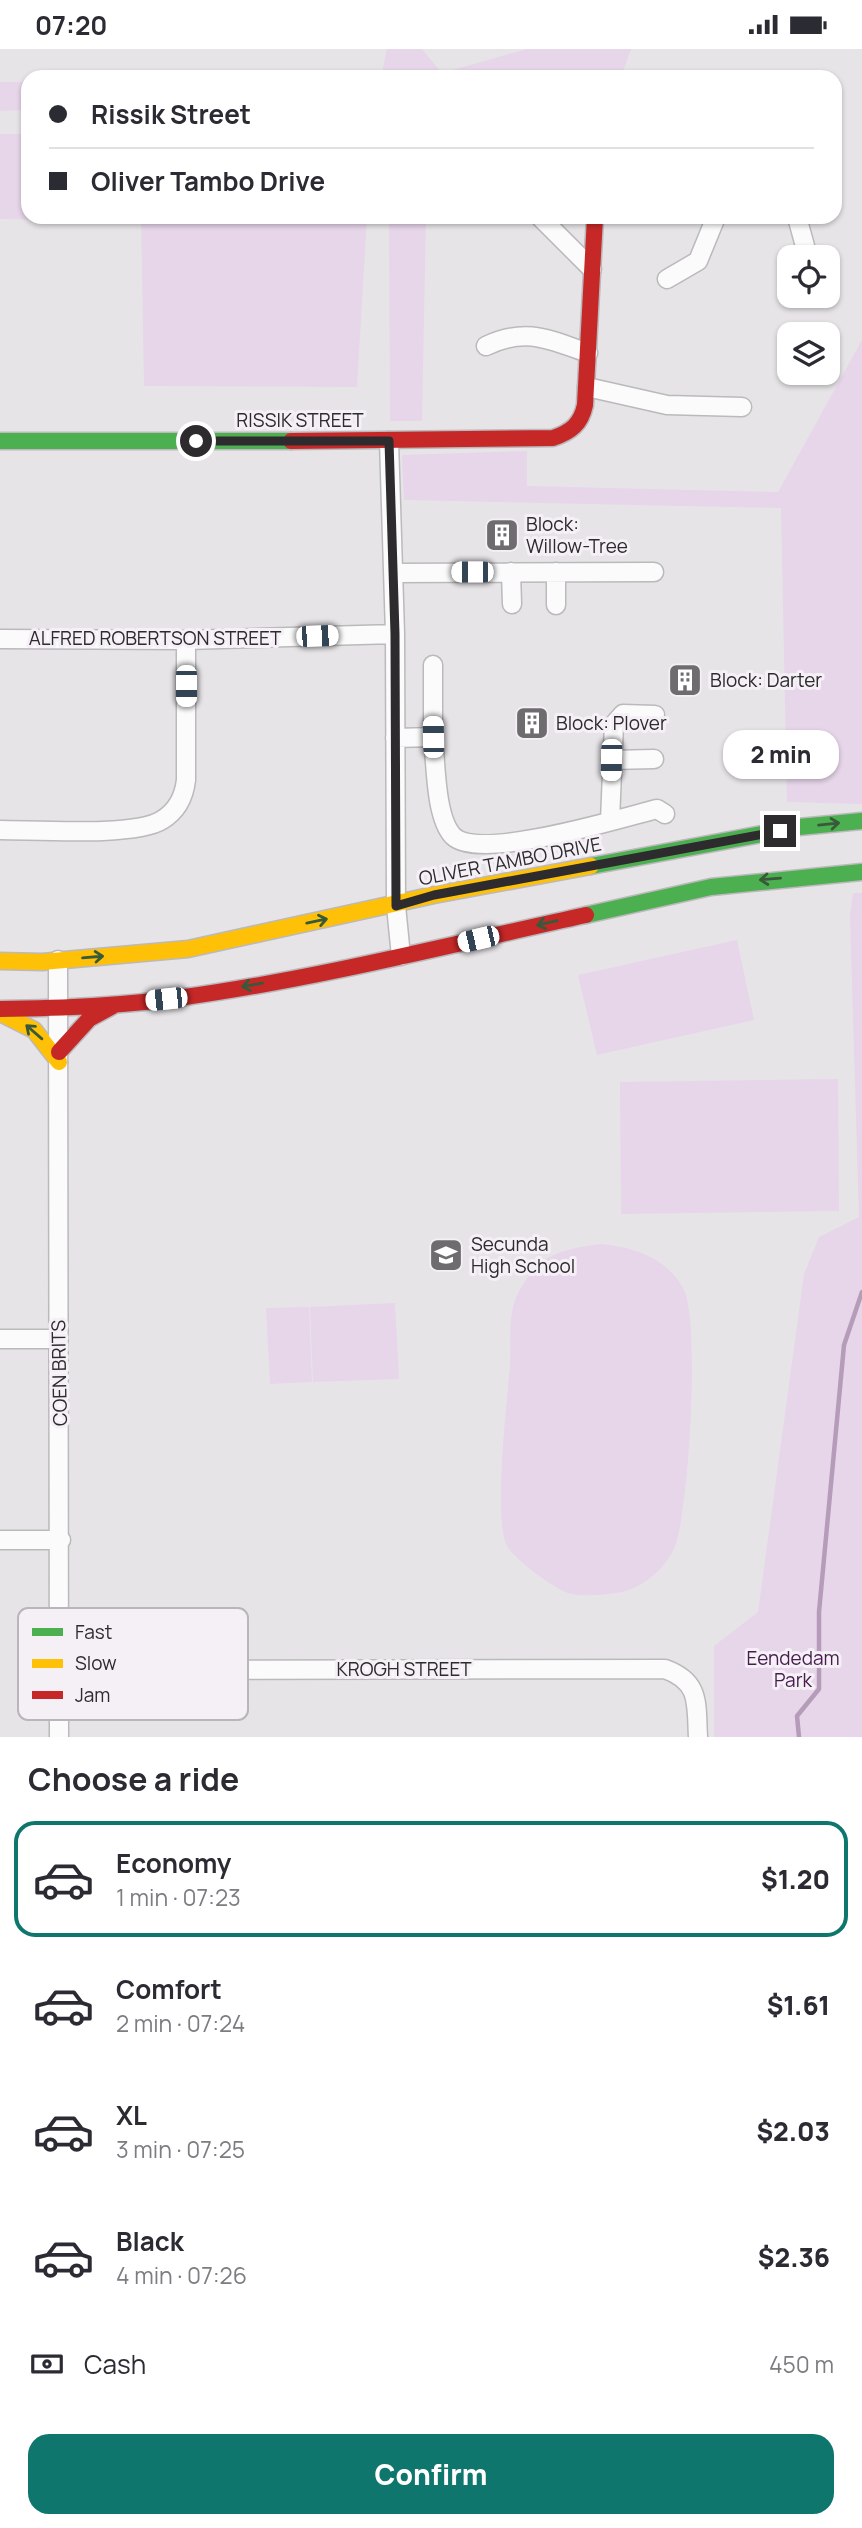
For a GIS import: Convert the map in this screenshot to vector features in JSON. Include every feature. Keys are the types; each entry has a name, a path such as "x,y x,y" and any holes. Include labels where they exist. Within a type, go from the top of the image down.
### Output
{"street":[{"path":"547,224 592,269"},
{"name":"RISSIK STREET","path":"0,441 389,441 560,436 578,426 583,417 587,387 595,224"},
{"path":"667,279 698,261 713,224"},
{"path":"799,224 805,245"},
{"path":"486,346 509,335 525,335 543,337 588,353"},
{"path":"587,387 667,405 742,407"},
{"path":"389,441 395,634 396,906 401,956"},
{"path":"511,572 512,604"},
{"path":"556,572 556,605"},
{"path":"393,573 654,572"},
{"name":"ALFRED ROBERTSON STREET","path":"0,639 186,640 395,634"},
{"path":"0,830 136,829 161,821 175,809 184,795 186,780 186,640"},
{"path":"433,665 433,737 441,813 454,837 468,844 484,846 534,839 657,809 665,814"},
{"path":"610,821 612,730 618,718 627,714 655,715"},
{"path":"395,737 433,737"},
{"path":"611,760 654,759"},
{"name":"OLIVER TAMBO DRIVE","path":"0,961 58,960 188,949 396,906 434,895 799,827 862,821"},
{"path":"0,1011 185,997 401,956 711,887 862,872"},
{"name":"COEN BRITS","path":"58,960 60,1608"},
{"path":"0,1011 34,1030 59,1057 76,1031 104,1009 127,1003"},
{"path":"0,1339 58,1339"},
{"path":"0,1540 61,1540"},
{"name":"KROGH STREET","path":"248,1670 665,1669 681,1675 694,1692 698,1737"}],"green space":[{"path":"387,49 422,49 440,70 382,70"},
{"path":"527,49 631,49 624,70 453,70"},
{"path":"0,82 21,82 21,110 0,111"},
{"path":"0,134 21,134 21,219 0,219"},
{"path":"141,224 367,224 357,387 144,386"},
{"path":"389,224 426,224 422,421 390,421"},
{"path":"862,340 862,804 787,802 781,508 404,500 402,455 527,451 527,486 778,492 837,385 840,385 840,380"},
{"name":"Eendedam Park","path":"853,893 862,893 862,1737 714,1737 714,1646 758,1612 804,1274 819,1237 859,1217 850,915"},
{"path":"737,940 754,1020 597,1055 578,975"},
{"path":"838,1079 839,1211 621,1214 620,1082"},
{"path":"600,1244 649,1256 669,1270 684,1290 689,1309 691,1338 691,1417 685,1495 680,1526 671,1555 659,1570 634,1588 610,1594 579,1595 561,1590 543,1579 524,1565 506,1544 501,1508 502,1457 511,1321 518,1294 530,1274 544,1260 562,1252"},
{"path":"395,1303 399,1379 313,1382 310,1307"},
{"path":"309,1307 312,1382 270,1384 266,1308"}],"waterway":[{"path":"799,1737 797,1716 819,1689 819,1612 844,1345 862,1292"}],"traffic: fast":[{"path":"0,441 291,441"},
{"path":"591,866 799,827 862,821"},
{"path":"586,915 711,887 862,872"}],"traffic: slow":[{"path":"0,961 42,962 188,949 434,895 591,866"},
{"path":"0,1013 34,1030 59,1062"}],"traffic: jam":[{"path":"291,441 553,438 570,430 578,422 585,405 595,224"},
{"path":"0,1009 116,1004 236,989 386,960 586,915"},
{"path":"59,1052 89,1019 113,1006"}],"place":[{"name":"Block: Willow-Tree","path":"502,535"},
{"name":"Block: Darter","path":"685,680"},
{"name":"Block: Plover","path":"532,723"},
{"name":"Secunda High School","path":"446,1255"}],"route":[{"path":"196,441 389,441 395,634 396,906 434,895 780,831"}]}
